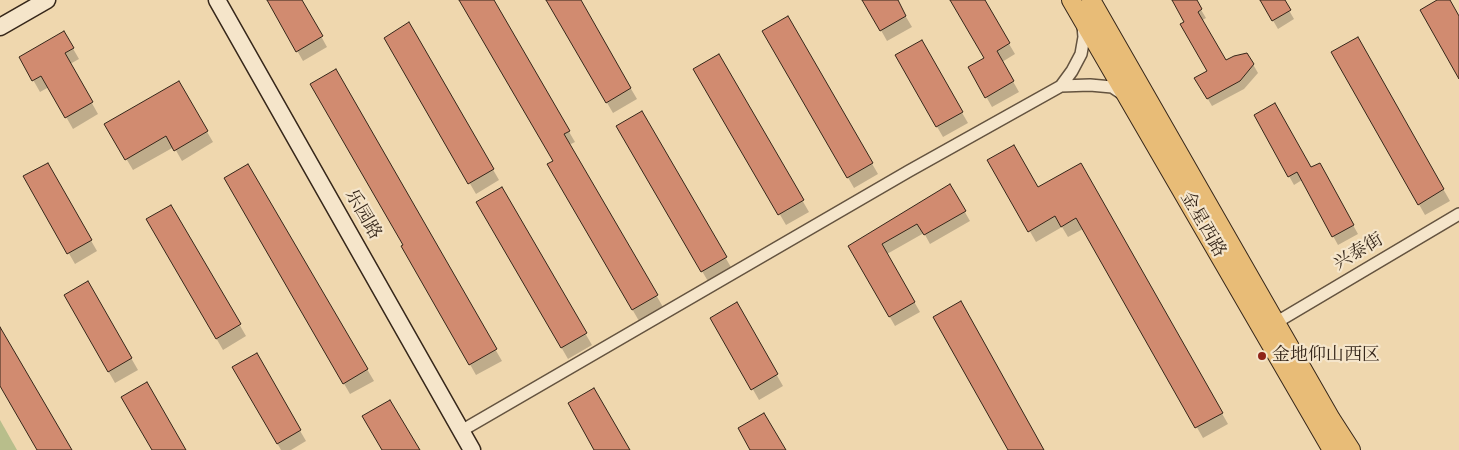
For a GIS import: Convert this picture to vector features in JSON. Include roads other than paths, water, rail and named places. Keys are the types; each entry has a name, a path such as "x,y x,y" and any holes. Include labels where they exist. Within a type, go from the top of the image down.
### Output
{"main road":[{"name":"金星西路","path":"1071,0 1332,450"},
{"name":"金星西路","path":"1091,0 1330,418 1351,450"}],"street":[{"path":"0,27 47,0"},
{"name":"乐园路","path":"217,0 472,450"},
{"path":"461,431 909,171 1061,86 1081,54 1084,37 1082,20"},
{"path":"1061,86 1090,85 1112,87 1128,98"},
{"name":"兴泰街","path":"1276,322 1459,214"}],"place":[{"name":"金地仰山西区","path":"1262,356"}]}
